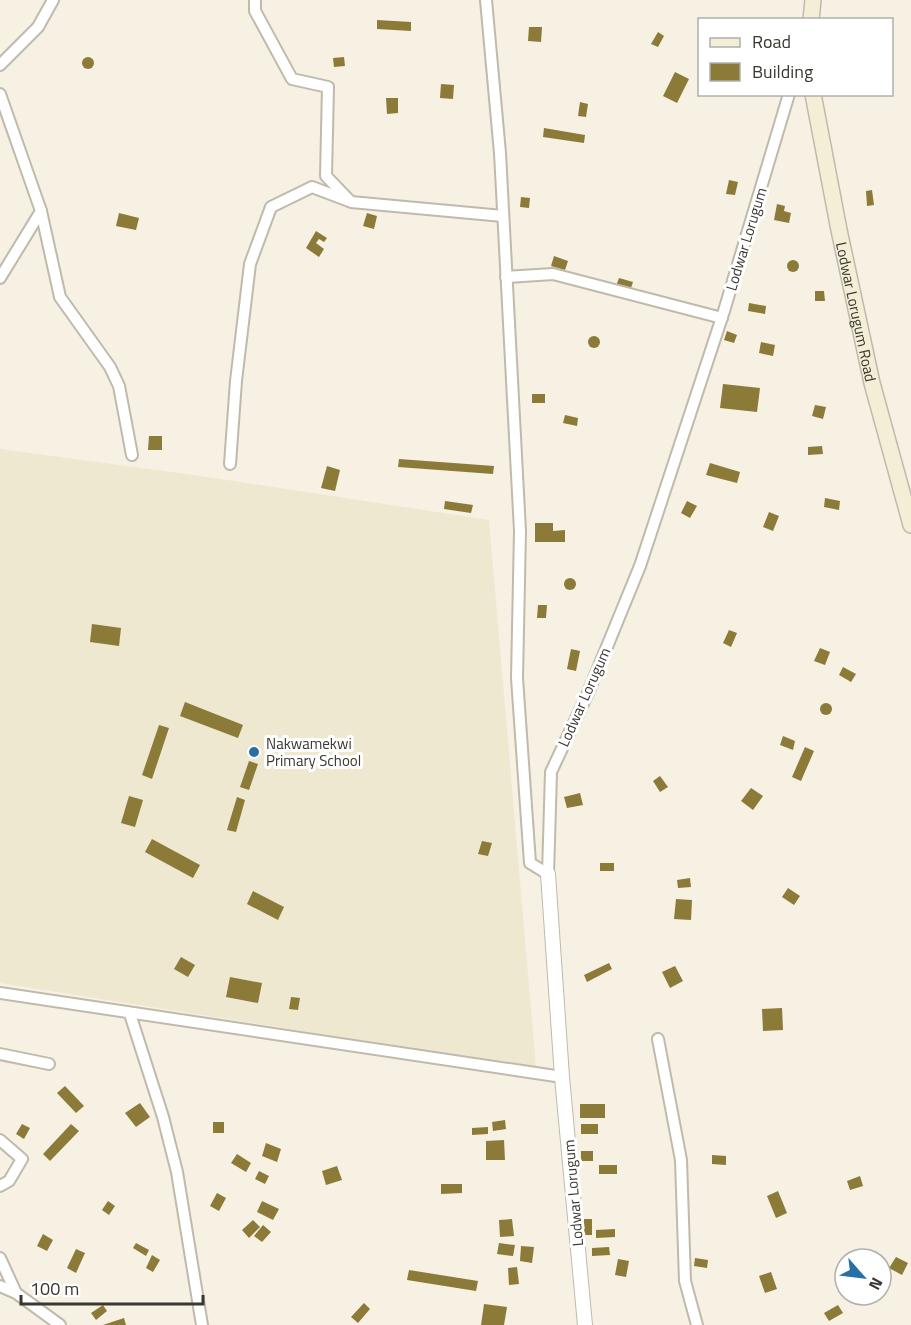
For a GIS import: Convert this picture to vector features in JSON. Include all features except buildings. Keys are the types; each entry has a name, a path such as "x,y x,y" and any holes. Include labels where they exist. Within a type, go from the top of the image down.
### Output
{"main road":[{"path":"810,18 813,0"},
{"name":"Lodwar Lorugum Road","path":"813,96 872,384 911,525"}],"street":[{"path":"0,65 38,27 53,0"},
{"path":"255,0 255,11 292,79 328,87 326,176 351,202"},
{"path":"486,0 503,216 520,531 517,678 530,863 548,874"},
{"path":"0,94 41,212 60,297 110,367 119,386 132,455"},
{"name":"Lodwar Lorugum","path":"585,1325 562,1077 548,874 551,772 584,702 640,566 722,318 788,96"},
{"path":"230,464 236,381 250,264 271,207 312,187 351,202 503,216"},
{"path":"0,278 41,212"},
{"path":"506,277 553,274 722,318"},
{"path":"0,993 562,1077"},
{"path":"130,1014 163,1117 177,1172 202,1325"},
{"path":"658,1039 681,1160 685,1281 697,1325"},
{"path":"0,1054 49,1064"},
{"path":"0,1140 22,1159 9,1181 0,1186"},
{"path":"0,1258 16,1293"},
{"path":"0,1286 16,1293 60,1325"}],"shaded area":[{"name":"Nakwamekwi Primary School","path":"0,449 201,476 489,520 536,1068 0,983"}],"place":[{"name":"Nakwamekwi Primary School","path":"254,752"}]}
